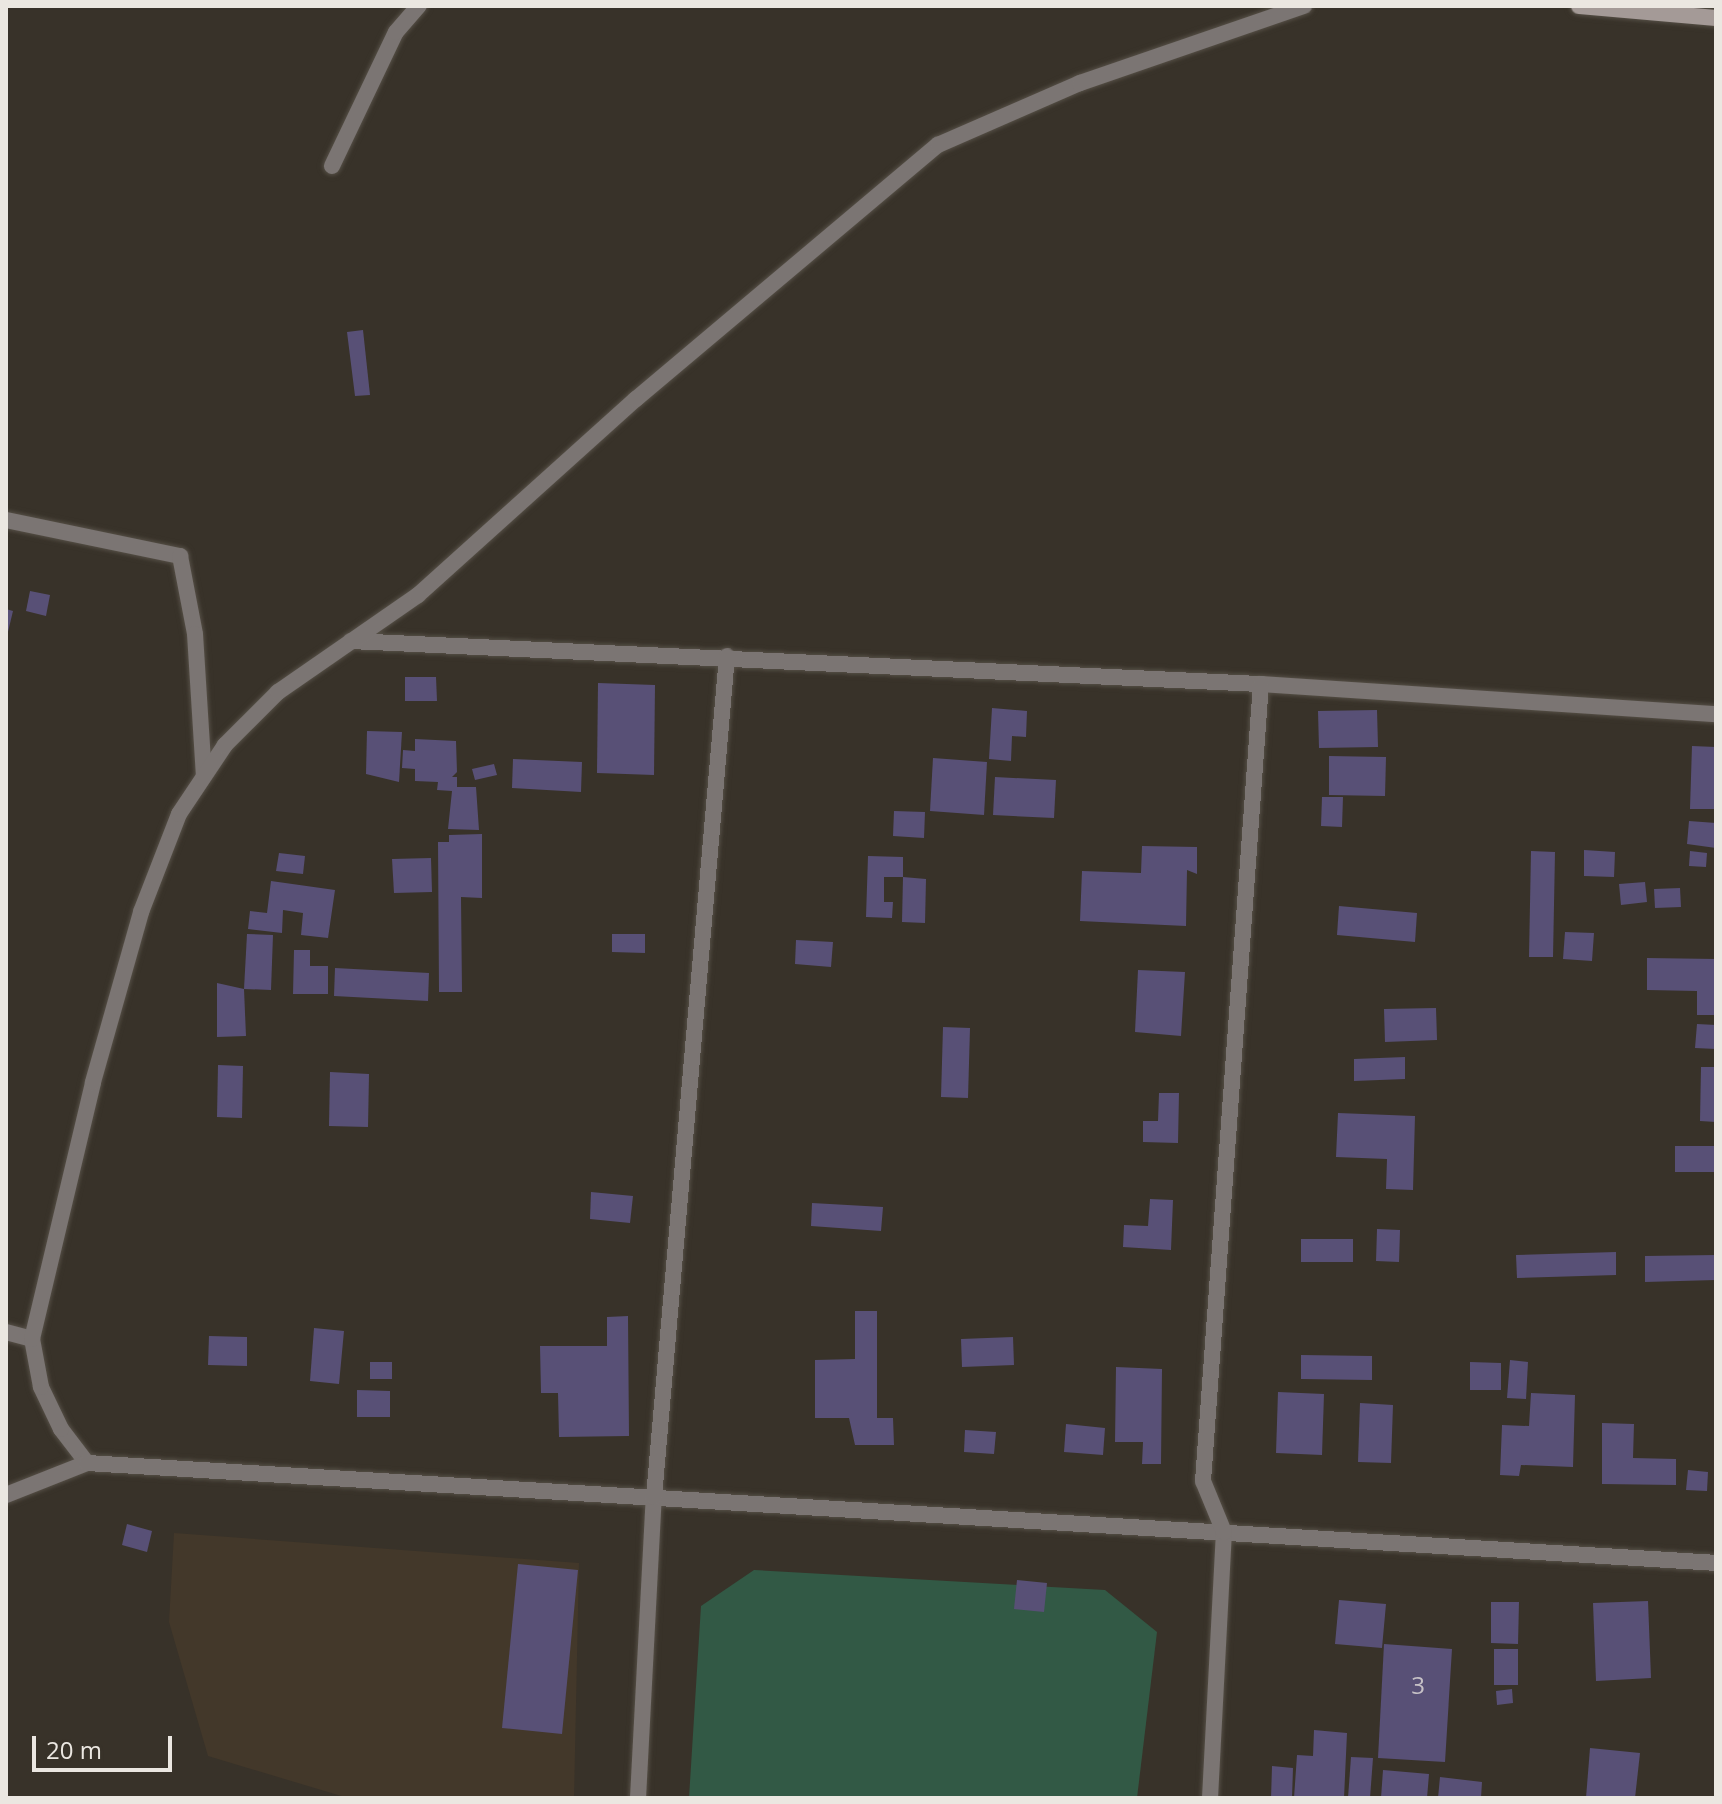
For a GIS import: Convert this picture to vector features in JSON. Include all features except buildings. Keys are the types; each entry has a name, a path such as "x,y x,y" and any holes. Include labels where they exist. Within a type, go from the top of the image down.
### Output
{"street":[{"path":"332,166 396,32 419,6"},
{"path":"87,1463 61,1429 41,1387 32,1339 93,1082 141,912 179,814 225,745 278,692 418,595 636,399 938,145 1080,83 1304,6"},
{"path":"1579,6 1716,18"},
{"path":"6,520 180,556 195,634 204,776"},
{"path":"351,641 727,656 1261,684 1716,714"},
{"path":"638,1798 654,1497 727,656"},
{"path":"1210,1798 1224,1532 1203,1481 1261,684"},
{"path":"6,1332 32,1339"},
{"path":"6,1495 87,1463 1716,1563"}],"shaded area":[{"path":"174,1533 579,1563 574,1798 348,1798 208,1756 169,1622"}],"green space":[{"path":"754,1570 1105,1590 1157,1632 1137,1798 689,1798 701,1606"}]}
